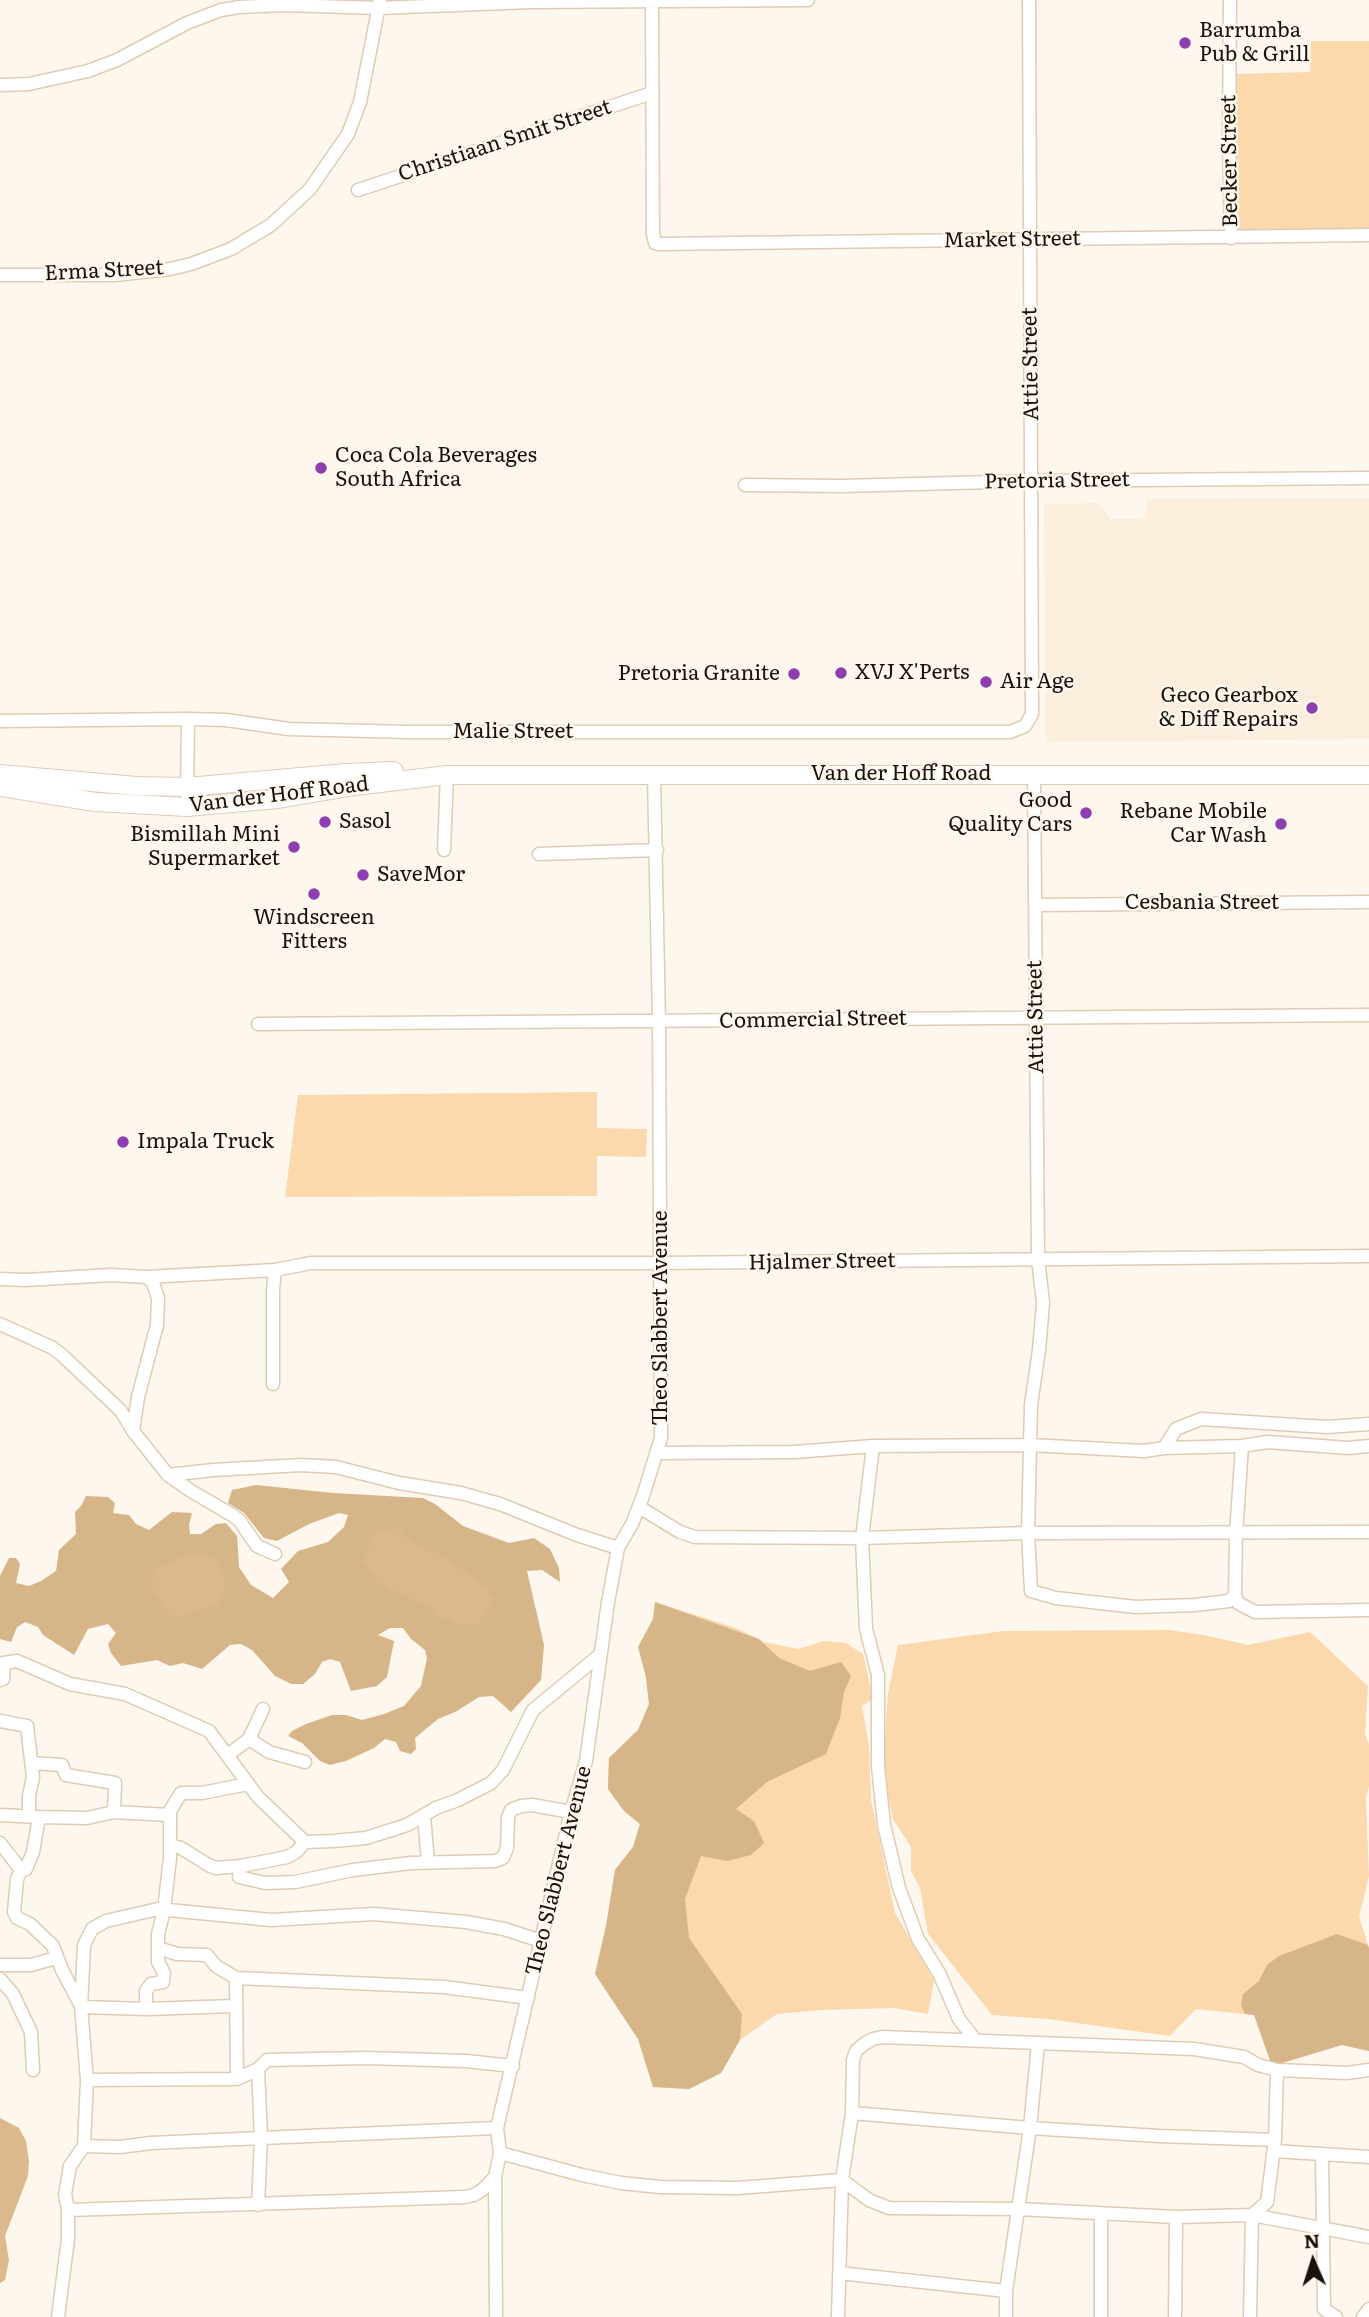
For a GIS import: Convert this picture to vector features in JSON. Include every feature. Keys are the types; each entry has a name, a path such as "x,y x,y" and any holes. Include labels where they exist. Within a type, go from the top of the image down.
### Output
{"main road":[{"name":"Van der Hoff Road","path":"0,774 136,786 187,787 346,773 410,772 440,775 1369,775"},
{"name":"Van der Hoff Road","path":"0,787 95,802 187,807 278,799 440,775"}],"street":[{"path":"0,85 29,84 88,71 117,60 187,23 221,10 239,7 531,1 808,0"},
{"name":"Attie Street","path":"1025,726 1032,714 1029,0"},
{"name":"Becker Street","path":"1230,0 1231,238"},
{"path":"652,1 652,93"},
{"name":"Erma Street","path":"0,275 114,275 170,269 231,249 252,237 294,205 310,189 348,134 360,102 379,4"},
{"name":"Market Street","path":"652,93 655,243 668,245 1369,235"},
{"name":"Christiaan Smit Street","path":"358,190 652,93"},
{"name":"Pretoria Street","path":"745,485 1369,478"},
{"path":"187,807 188,719"},
{"name":"Malie Street","path":"0,721 226,720 289,729 408,733 1010,732 1025,726"},
{"name":"Theo Slabbert Avenue","path":"496,2317 495,2177 500,2153 497,2129 571,1812 586,1760 618,1548 639,1507 661,1438 662,1263 654,774"},
{"name":"Attie Street","path":"1034,774 1038,1259 1043,1303 1039,1350 1032,1385 1028,1533 1031,1591 1056,1598 1136,1607 1229,1601 1235,1595"},
{"path":"440,775 444,850"},
{"path":"540,854 657,850"},
{"name":"Cesbania Street","path":"1035,905 1369,902"},
{"name":"Commercial Street","path":"258,1024 1369,1015"},
{"name":"Hjalmer Street","path":"0,1279 111,1275 147,1277 275,1270 311,1264 1369,1256"},
{"path":"273,1384 275,1270"},
{"path":"133,1431 138,1397 157,1325 158,1298 153,1283 147,1277"},
{"path":"0,1324 53,1348 64,1356 121,1411 133,1431 168,1475 239,1520 257,1546 275,1554"},
{"path":"1164,1448 1176,1429 1201,1419 1327,1427 1369,1423"},
{"path":"1268,1443 1295,1424"},
{"path":"656,1453 794,1452 873,1446 1030,1446 1144,1451 1268,1443 1348,1448 1369,1446"},
{"path":"873,1446 862,1538 866,1629 878,1675 878,1766 884,1825 899,1888 918,1939 939,1973 959,2019 976,2041"},
{"path":"1242,1446 1236,1534 1235,1595 1238,1603 1255,1612 1369,1610"},
{"path":"168,1475 301,1465 336,1467 399,1483 461,1493 500,1504 577,1535 618,1548"},
{"path":"639,1507 680,1532 695,1536 862,1538 1028,1533 1369,1532"},
{"path":"170,1845 185,1849 213,1867 241,1866 287,1857 305,1842 366,1838 407,1825 436,1808 494,1782 503,1770 533,1710 601,1654"},
{"path":"0,1680 3,1679 4,1663 18,1661 70,1684 125,1694 209,1731 258,1797 305,1842"},
{"path":"228,1755 249,1739 263,1709"},
{"path":"0,1721 27,1726 33,1777 29,1796 34,1816 33,1852 26,1869 21,1871 17,1879 8,1911 30,1924 52,1946 82,2007"},
{"path":"249,1739 269,1752 305,1762"},
{"path":"32,1763 62,1765 65,1775 115,1783 114,1812"},
{"path":"146,2009 146,1991 151,1984 163,1982 164,1973 158,1962 158,1934 164,1910 170,1845 169,1815 181,1794 202,1793 248,1784"},
{"path":"241,1866 239,1877 265,1883 295,1882 353,1870 411,1863 472,1863 503,1858 507,1848 508,1817 511,1810 521,1806 550,1807 571,1812"},
{"path":"0,1815 87,1818 114,1812 169,1815"},
{"path":"424,1816 428,1863"},
{"path":"0,1843 21,1871"},
{"path":"58,2317 66,2266 68,2210 65,2194 70,2165 84,2146 87,2080 82,2007 84,1945 92,1929 106,1921 158,1909 271,1920 374,1914 466,1922 504,1929 541,1941"},
{"path":"158,1948 177,1954 206,1955 216,1966 236,1978 444,1987 528,1998"},
{"path":"0,1965 31,1965 56,1958"},
{"path":"236,1978 237,2079"},
{"path":"0,1979 13,1994 31,2032 33,2070"},
{"path":"82,2007 146,2009 235,2006"},
{"path":"838,2317 842,2180 852,2113 852,2060 856,2051 873,2039 893,2037 1194,2049 1244,2057 1258,2065 1277,2070 1348,2073 1369,2070"},
{"path":"1006,2317 1006,2291 1030,2128 1038,2044"},
{"path":"87,2080 237,2079 258,2069 267,2060 366,2058 466,2061 513,2066"},
{"path":"258,2069 261,2138 258,2205"},
{"path":"1250,2317 1252,2215 1267,2202 1274,2145 1277,2070"},
{"path":"852,2113 1274,2145 1322,2155 1369,2157"},
{"path":"84,2146 120,2147 151,2143 497,2129"},
{"path":"500,2153 601,2179 660,2187 737,2189 842,2180 869,2200 888,2208 1018,2209 1176,2217 1252,2215 1369,2237"},
{"path":"1322,2155 1324,2309 1336,2317"},
{"path":"68,2210 465,2197 474,2196 495,2177"},
{"path":"1101,2213 1101,2317"},
{"path":"1175,2317 1176,2217"},
{"path":"839,2273 1006,2291"},
{"path":"1363,2317 1369,2309"}],"shaded area":[{"path":"1311,41 1369,41 1369,234 1241,233 1236,226 1234,74 1310,72"},
{"path":"1369,498 1369,739 1046,742 1044,504 1098,503 1111,519 1146,518 1146,499"},
{"path":"597,1092 597,1128 647,1129 646,1157 597,1156 597,1196 285,1197 298,1095"},
{"path":"256,1485 423,1498 463,1526 509,1543 534,1538 550,1549 559,1568 560,1582 542,1570 527,1571 544,1645 541,1680 511,1712 493,1696 479,1697 438,1719 415,1738 416,1749 411,1754 400,1751 396,1742 385,1739 374,1748 330,1765 320,1761 302,1743 288,1736 306,1724 332,1715 346,1715 362,1720 404,1706 421,1686 427,1658 425,1650 411,1639 403,1628 390,1628 378,1635 394,1641 387,1677 377,1686 351,1691 340,1662 330,1659 322,1662 315,1674 303,1684 291,1684 275,1676 252,1650 241,1644 230,1645 202,1669 183,1663 170,1666 157,1660 121,1666 108,1644 116,1633 108,1624 88,1629 74,1655 43,1635 38,1627 25,1622 17,1627 11,1642 0,1639 0,1576 9,1558 16,1558 20,1564 16,1583 29,1586 56,1571 59,1550 76,1534 75,1512 86,1496 108,1497 115,1503 113,1513 129,1515 136,1524 149,1530 172,1512 192,1513 190,1534 201,1534 216,1524 226,1523 237,1536 239,1567 251,1585 273,1598 289,1582 281,1569 298,1551 328,1542 344,1527 348,1515 339,1513 309,1524 277,1541 264,1538 244,1513 228,1503 232,1490"},
{"path":"399,1528 402,1530 401,1534 414,1542 414,1545 451,1561 480,1583 480,1587 488,1590 489,1596 494,1599 479,1625 454,1624 444,1616 442,1619 436,1608 426,1608 423,1602 418,1603 418,1599 408,1599 406,1593 403,1596 392,1589 389,1590 387,1585 382,1585 373,1578 374,1573 362,1563 369,1552 370,1540 380,1530 386,1532"},
{"path":"208,1556 217,1561 224,1576 224,1593 217,1605 184,1614 176,1620 163,1606 165,1602 153,1592 152,1581 157,1568 183,1557"},
{"path":"655,1602 736,1628 764,1642 798,1649 824,1641 846,1643 863,1654 873,1699 862,1706 869,1745 871,1800 895,1913 934,1980 928,2014 894,2008 777,2014 740,2040 721,2073 689,2089 653,2087 638,2039 595,1974 615,1870 633,1847 640,1824 624,1811 608,1789 609,1758 638,1730 649,1704 646,1677 638,1647 653,1619"},
{"path":"655,1602 759,1639 779,1658 810,1671 841,1662 851,1676 844,1692 840,1718 826,1754 767,1782 736,1809 754,1821 764,1843 751,1855 727,1861 701,1856 685,1899 689,1938 742,2014 740,2040 721,2073 689,2089 653,2087 638,2039 595,1974 615,1870 633,1847 640,1824 624,1811 608,1789 609,1758 638,1730 649,1704 646,1677 638,1647 653,1619"},
{"path":"1168,1630 1248,1645 1310,1632 1368,1686 1365,1734 1369,1744 1369,1786 1366,1799 1369,1876 1359,1917 1369,1948 1369,2051 1342,2045 1272,2066 1254,2015 1196,2009 1170,2036 1048,2019 992,2015 928,1934 920,1888 911,1871 911,1847 893,1819 883,1770 888,1694 898,1645 1003,1631"},
{"path":"1337,1934 1368,1945 1369,1948 1369,2051 1342,2045 1272,2066 1254,2015 1245,2014 1241,2006 1243,1994 1259,1981 1267,1965 1279,1956"},
{"path":"0,2118 19,2128 26,2141 29,2161 28,2176 5,2236 9,2260 5,2280 0,2283"}],"place":[{"name":"Barrumba Pub & Grill","path":"1185,43"},
{"name":"Coca Cola Beverages South Africa","path":"321,468"},
{"name":"XVJ X'Perts","path":"841,673"},
{"name":"Pretoria Granite","path":"794,674"},
{"name":"Air Age","path":"986,682"},
{"name":"Geco Gearbox & Diff Repairs","path":"1312,708"},
{"name":"Good Quality Cars","path":"1086,813"},
{"name":"Sasol","path":"325,822"},
{"name":"Rebane Mobile Car Wash","path":"1281,824"},
{"name":"Bismillah Mini Supermarket","path":"294,847"},
{"name":"SaveMor","path":"363,875"},
{"name":"Windscreen Fitters","path":"314,894"},
{"name":"Impala Truck","path":"123,1142"}]}
